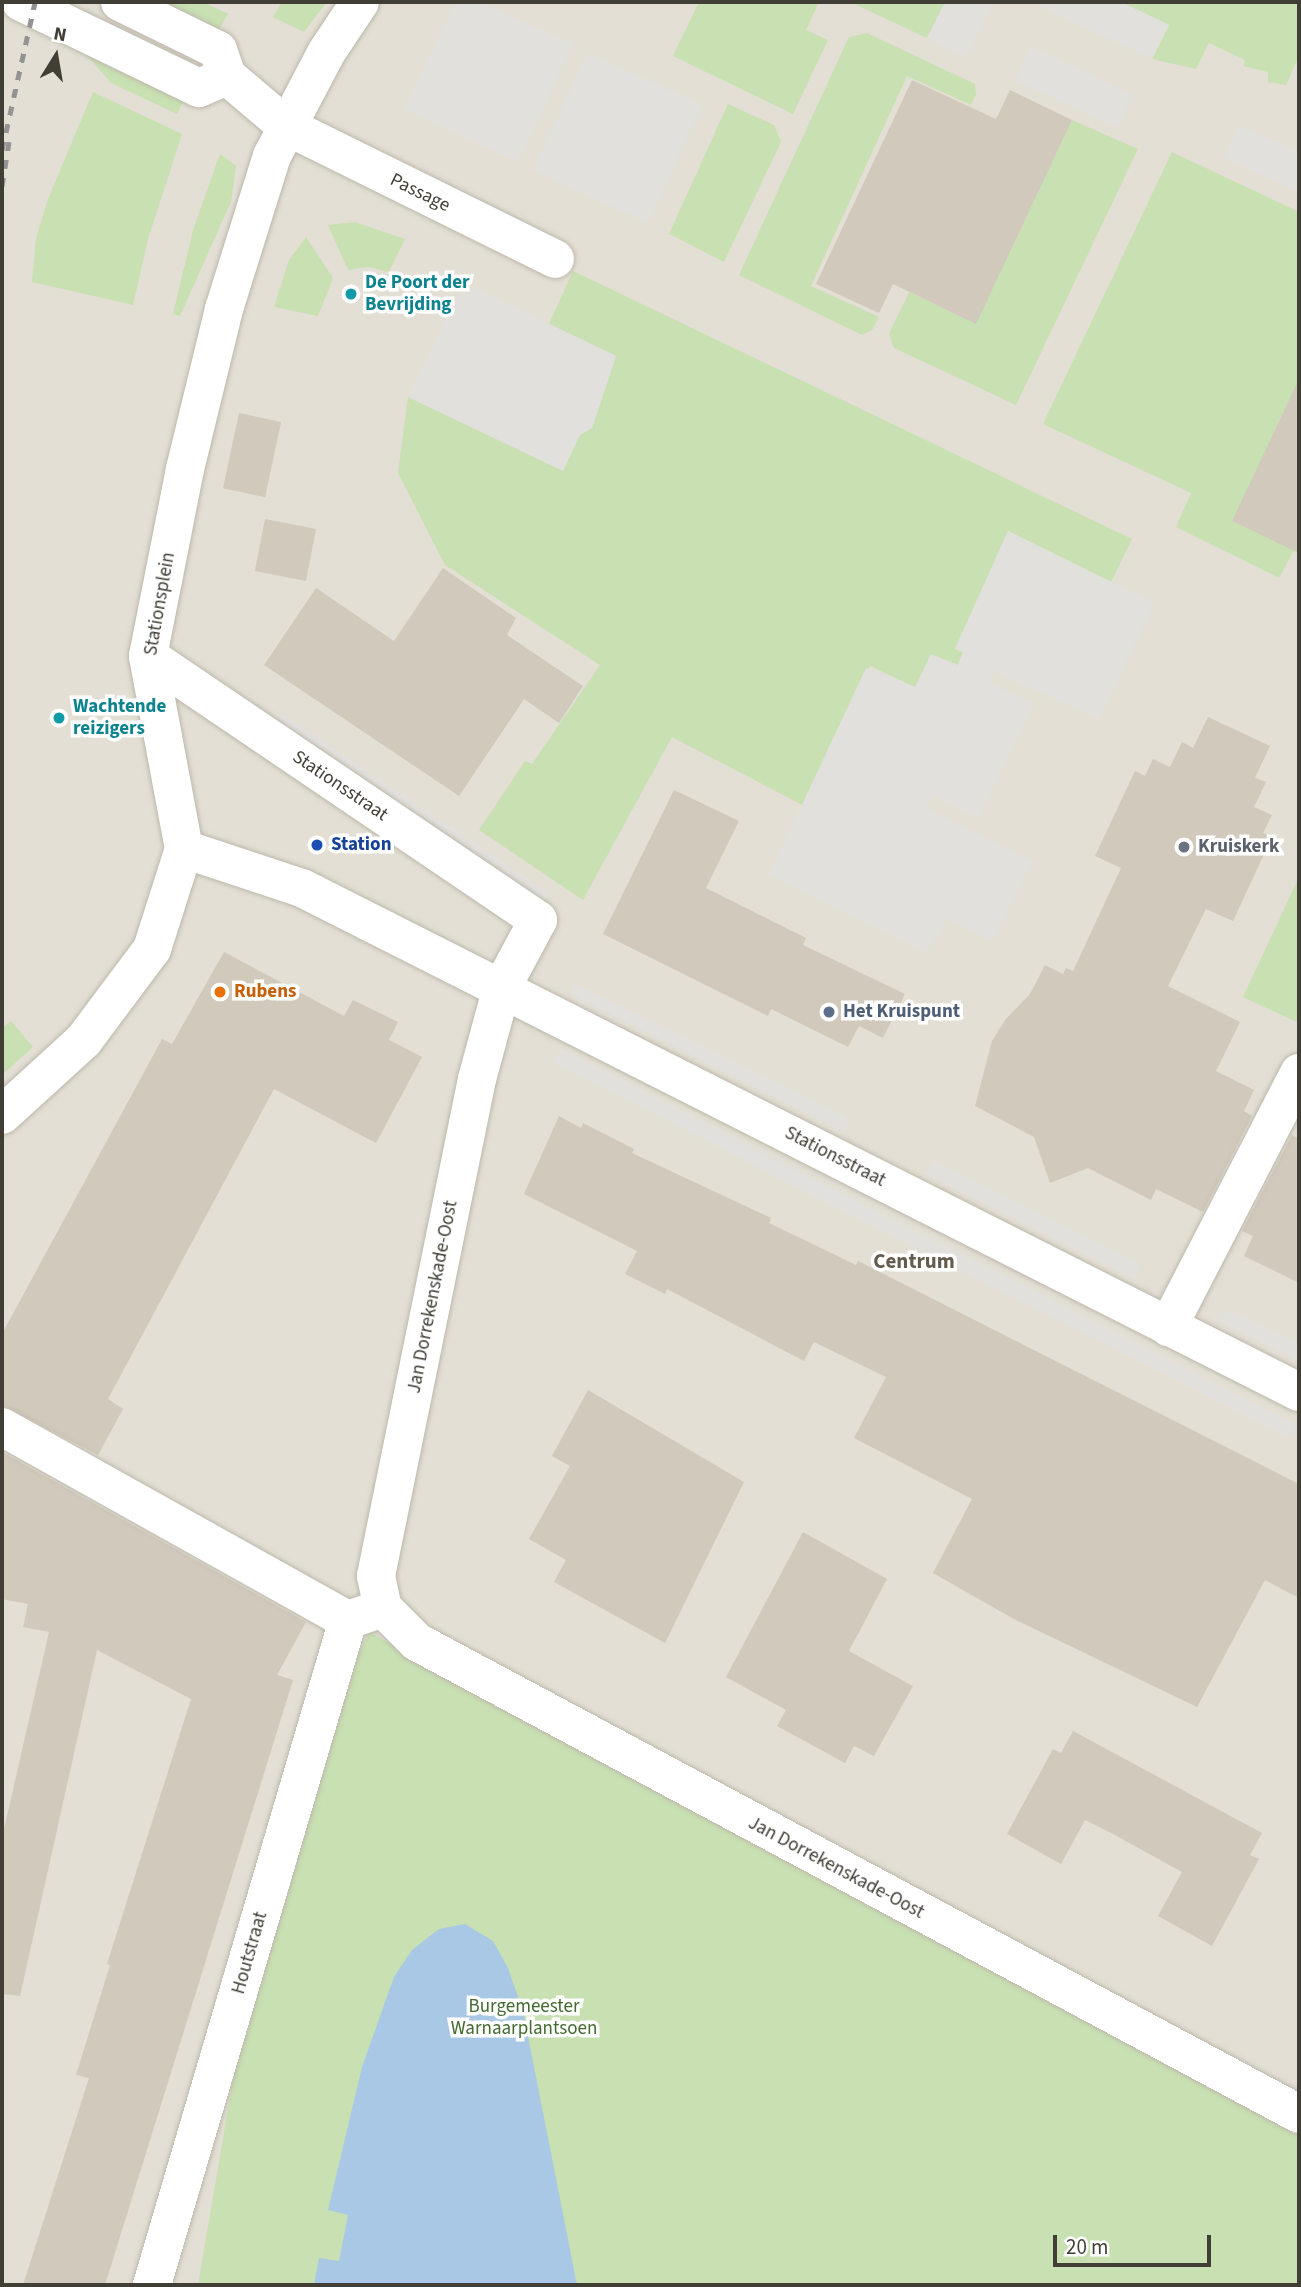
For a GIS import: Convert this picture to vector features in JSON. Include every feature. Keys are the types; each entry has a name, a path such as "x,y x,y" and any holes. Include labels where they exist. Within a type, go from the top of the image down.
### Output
{"street":[{"path":"21,2 199,88 228,76"},
{"name":"Passage","path":"120,2 218,50 228,76 286,126 555,259"},
{"name":"Stationsplein","path":"2,1115 84,1040 152,949 184,849 148,656 185,469 224,309 286,126 360,2"},
{"name":"Stationsstraat","path":"148,656 538,920 502,987"},
{"name":"Stationsstraat","path":"184,849 302,888 1299,1392"},
{"name":"Jan Dorrekenskade-Oost","path":"502,987 477,1079 376,1576 383,1608 417,1642 1299,2114"},
{"path":"1168,1327 1299,1073"},
{"path":"2,1427 348,1620 383,1608"},
{"name":"Houtstraat","path":"152,2285 348,1620"}],"shaded area":[{"path":"2,2 1299,2 1299,2285 2,2285"},
{"path":"456,2 479,2 573,44 517,162 404,109"},
{"path":"945,2 993,2 966,57 927,38"},
{"path":"1032,2 1121,2 1169,25 1152,59"},
{"path":"1031,47 1133,94 1117,128 1015,81"},
{"path":"588,52 702,105 647,223 533,170"},
{"path":"1239,126 1299,151 1299,193 1224,157"},
{"path":"464,283 616,356 592,428 580,435 563,471 408,397"},
{"path":"1008,531 1154,603 1098,719 992,670 990,683 1033,704 978,818 935,797 926,808 1032,861 993,941 947,918 927,953 769,875 866,668 915,687 931,654 958,665 963,652 955,649"},
{"path":"283,714 549,894 541,905 275,726"},
{"path":"576,984 846,1116 848,1124 844,1132 570,994"},
{"path":"561,1050 1296,1425 1289,1438 554,1063"},
{"path":"935,1161 1136,1262 1140,1268 1135,1278 925,1173"},
{"path":"1227,1309 1299,1343 1299,1360 1220,1320"}],"green space":[{"path":"156,2 203,2 228,14 218,31"},
{"path":"282,2 327,2 304,32 273,17"},
{"path":"699,2 819,2 806,30 828,40 793,114 673,56"},
{"path":"850,2 945,2 927,38"},
{"path":"1121,2 1299,2 1299,56 1286,85 1268,82 1268,72 1243,66 1245,60 1209,43 1196,69 1152,59 1169,25"},
{"path":"867,33 975,84 976,95 971,105 907,76 811,286 879,317 872,330 862,335 739,275 849,37"},
{"path":"80,47 186,96 177,114 111,83"},
{"path":"93,92 182,134 148,239 133,305 32,282 36,238 48,199"},
{"path":"728,104 774,125 781,142 724,262 669,234"},
{"path":"1072,120 1138,149 1016,405 894,348 889,334 909,292 975,323"},
{"path":"1172,152 1299,212 1299,379 1233,521 1294,550 1279,578 1176,527 1191,493 1043,424"},
{"path":"220,154 236,166 231,202 180,316 173,314 193,230"},
{"path":"355,222 405,239 389,272 368,267 348,270 328,225"},
{"path":"306,237 333,278 318,316 274,307 289,260"},
{"path":"573,271 1132,539 1111,582 1008,531 955,649 963,652 958,665 915,687 870,666 802,805 672,737 583,900 479,830 525,761 532,764 600,665 445,565 398,473 408,397 563,470 580,434 592,428 616,356 549,324"},
{"path":"1299,877 1299,1023 1243,997"},
{"path":"11,1021 33,1047 2,1075 2,1028"},
{"name":"Burgemeester Warnaarplantsoen","path":"369,1632 1299,2121 1299,2285 198,2285 241,2033 353,1664"}],"water":[{"path":"465,1924 493,1941 508,1968 523,2011 577,2285 314,2285 319,2258 339,2261 348,2215 328,2210 362,2067 394,1977 412,1950 439,1929"}],"building":[{"path":"912,80 996,119 1010,90 1072,120 976,324 893,284 879,313 816,284"},
{"path":"1299,379 1299,553 1232,521"},
{"path":"239,413 281,422 265,497 223,488"},
{"path":"265,519 316,529 306,581 255,571"},
{"path":"443,568 516,618 507,635 583,686 559,723 524,699 459,796 264,665 316,588 394,641"},
{"path":"1208,717 1270,746 1255,778 1266,782 1254,807 1272,815 1263,833 1272,837 1233,921 1206,909 1168,986 1240,1022 1216,1071 1254,1090 1244,1111 1252,1116 1203,1212 1156,1189 1151,1200 1088,1168 1050,1183 1034,1137 975,1106 992,1041 1005,1020 1030,994 1045,965 1063,974 1066,968 1073,971 1121,868 1095,856 1135,771 1145,776 1153,759 1170,767 1182,742 1193,748"},
{"path":"674,790 739,821 706,888 806,938 803,945 905,994 883,1038 859,1026 848,1047 771,1009 768,1016 603,934"},
{"path":"224,952 344,1016 353,1000 398,1022 389,1040 422,1057 376,1143 274,1089 108,1399 123,1409 98,1455 2,1405 2,1334 162,1039 172,1044"},
{"path":"559,1116 581,1128 583,1123 634,1149 632,1153 771,1218 769,1223 856,1265 858,1261 1299,1484 1299,1598 1265,1580 1197,1707 1012,1618 933,1573 972,1499 854,1438 886,1377 814,1342 804,1361 667,1289 665,1294 625,1274 637,1251 524,1194"},
{"path":"1292,1135 1299,1139 1299,1283 1244,1256 1253,1236 1242,1231"},
{"path":"588,1390 744,1482 665,1643 554,1582 566,1560 529,1539 570,1466 552,1456"},
{"path":"2,1452 306,1622 277,1675 293,1680 105,2285 23,2285 89,2078 76,2075 110,1965 107,1964 191,1699 97,1650 20,1996 2,1994 2,1838 49,1632 23,1627 28,1604 2,1599"},
{"path":"803,1532 887,1579 849,1651 913,1686 874,1756 854,1746 845,1763 777,1726 786,1710 726,1677"},
{"path":"1073,1731 1262,1833 1250,1855 1259,1859 1212,1946 1158,1916 1182,1872 1113,1834 1085,1820 1061,1864 1007,1834 1053,1749 1061,1753"}],"railway":[{"path":"2,150 35,2"},
{"path":"2,186 9,142"}],"place":[{"name":"De Poort der Bevrijding","path":"351,294"},
{"name":"Wachtende reizigers","path":"59,718"},
{"name":"Station","path":"317,845"},
{"name":"Kruiskerk","path":"1184,847"},
{"name":"Rubens","path":"220,992"},
{"name":"Het Kruispunt","path":"829,1012"}],"district":[{"name":"Centrum","path":"914,1261"}]}
